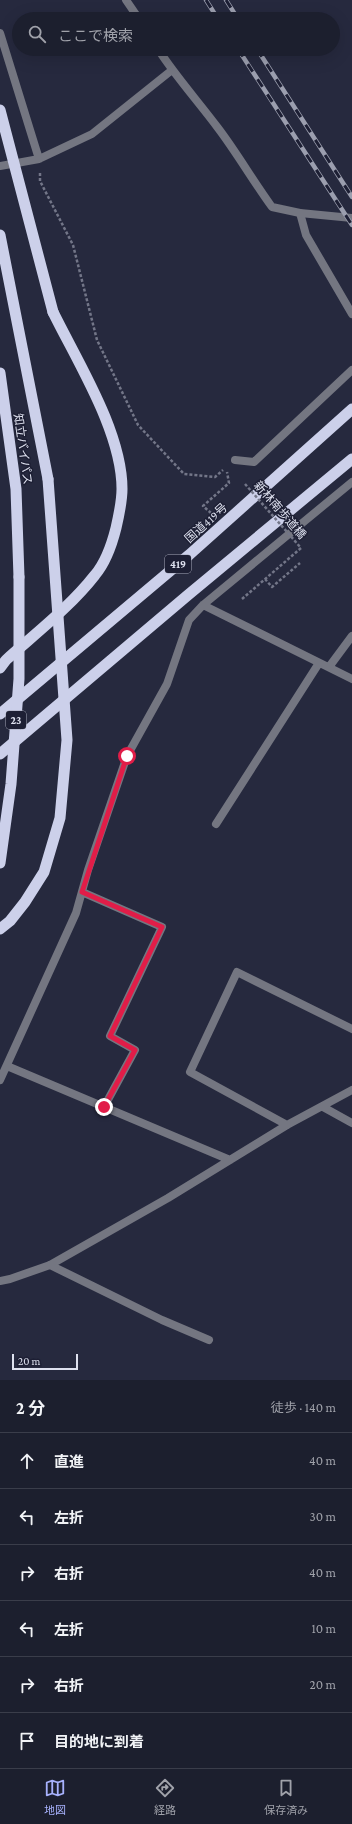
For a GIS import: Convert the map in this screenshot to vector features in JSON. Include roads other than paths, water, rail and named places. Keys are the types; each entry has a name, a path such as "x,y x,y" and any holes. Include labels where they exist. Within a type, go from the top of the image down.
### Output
{"highway":[{"path":"0,110 53,312 106,417 117,455 122,489 119,516 112,544 96,574 69,604 6,660 0,668"},
{"path":"0,234 48,479 67,740 60,818 44,872 25,902 10,921 0,929"},
{"name":"知立バイパス","path":"0,373 16,489 19,577 19,679 11,784 0,863"},
{"name":"国道419号","path":"0,714 189,555 352,409"},
{"name":"419","path":"0,754 352,459"}],"street":[{"path":"126,0 134,12"},
{"path":"0,33 39,159"},
{"path":"163,56 219,129 272,207 300,213 352,218"},
{"path":"0,166 39,159 92,134 172,70"},
{"path":"300,213 306,235 352,314"},
{"path":"235,460 254,462 352,370"},
{"path":"0,1080 41,987 76,913 127,756 167,684 189,620 203,606 352,482"},
{"path":"203,606 352,679"},
{"path":"329,668 352,636"},
{"path":"216,824 319,663"},
{"path":"82,892 162,927 110,1036 135,1050 104,1107"},
{"path":"287,1125 190,1072 237,972 352,1029"},
{"path":"7,1066 230,1160"},
{"path":"0,1281 50,1265 168,1198 287,1125 323,1107 352,1090"},
{"path":"323,1107 352,1123"},
{"path":"50,1265 162,1320 209,1340"}],"railway":[{"path":"206,0 214,12"},
{"path":"226,0 234,12"},
{"path":"243,56 352,225"},
{"path":"261,56 352,197"}]}
